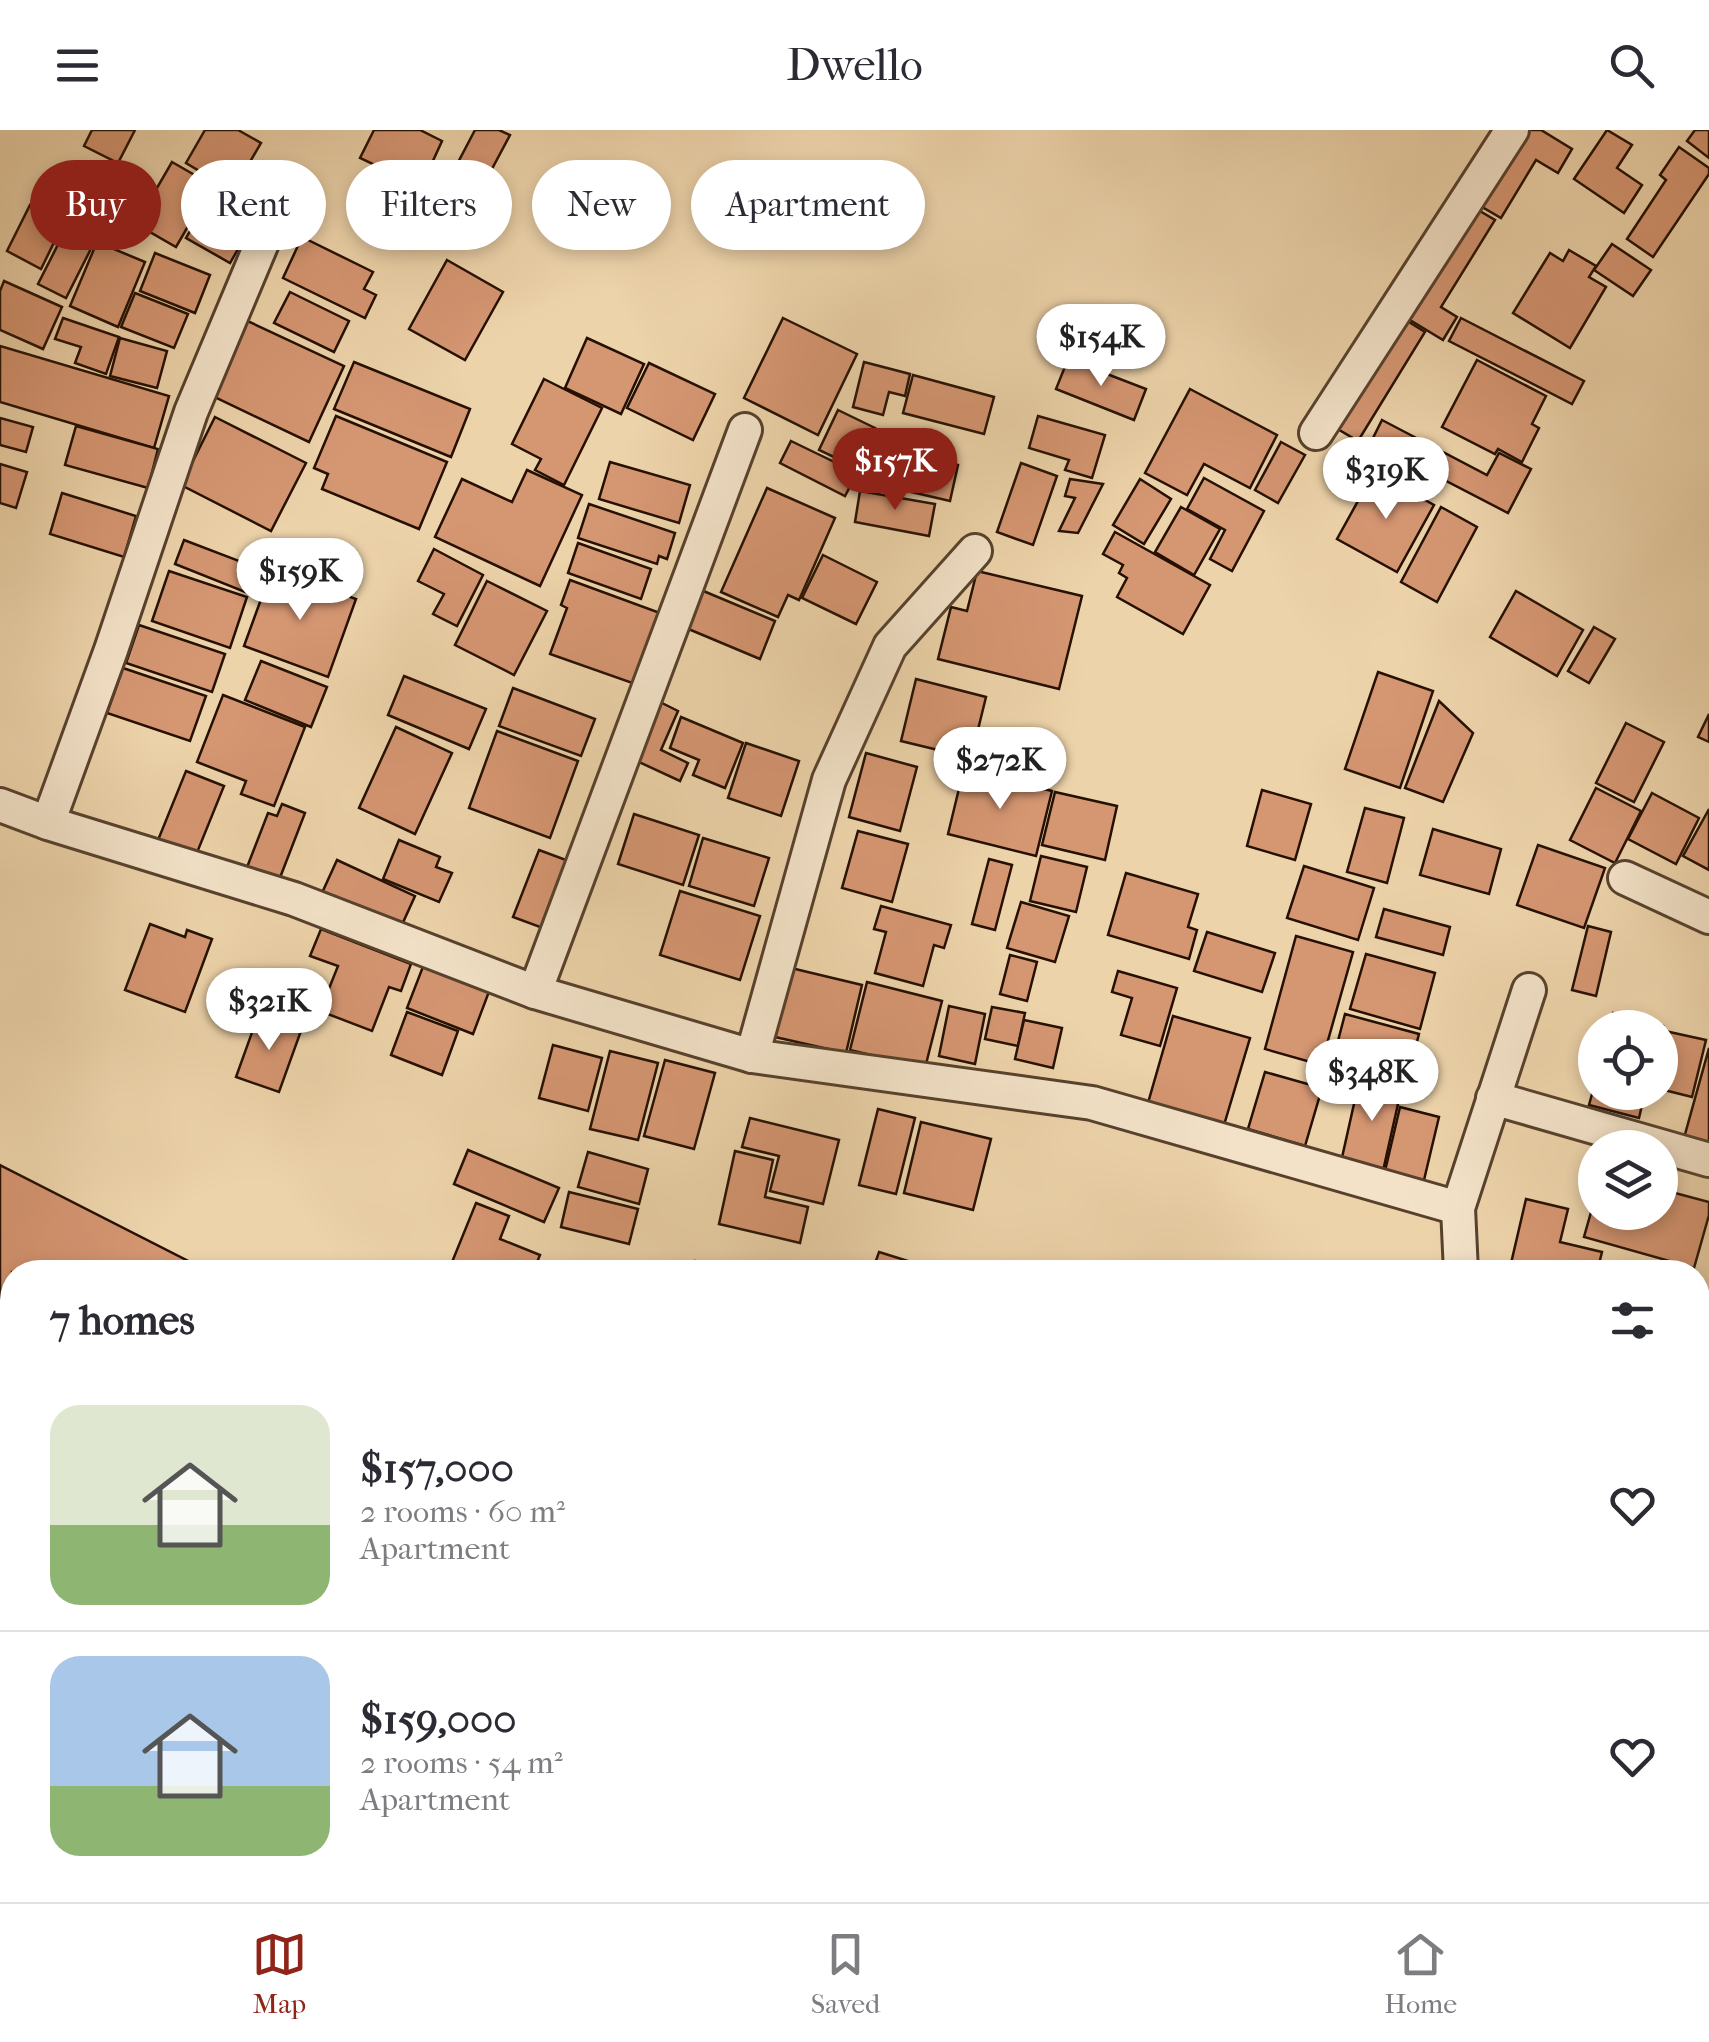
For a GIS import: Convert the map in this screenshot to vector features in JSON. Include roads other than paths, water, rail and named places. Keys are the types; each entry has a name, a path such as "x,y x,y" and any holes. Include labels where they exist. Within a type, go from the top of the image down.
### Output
{"street":[{"path":"1316,432 1512,130"},
{"path":"48,823 112,650 191,412 259,250"},
{"path":"534,992 745,430"},
{"path":"752,1056 829,780 890,646 975,551"},
{"path":"0,804 48,823 294,900 534,992 752,1056 1092,1104 1458,1208"},
{"path":"1625,878 1709,917"},
{"path":"1460,1260 1458,1208 1529,990"},
{"path":"1493,1098 1709,1160"}]}
